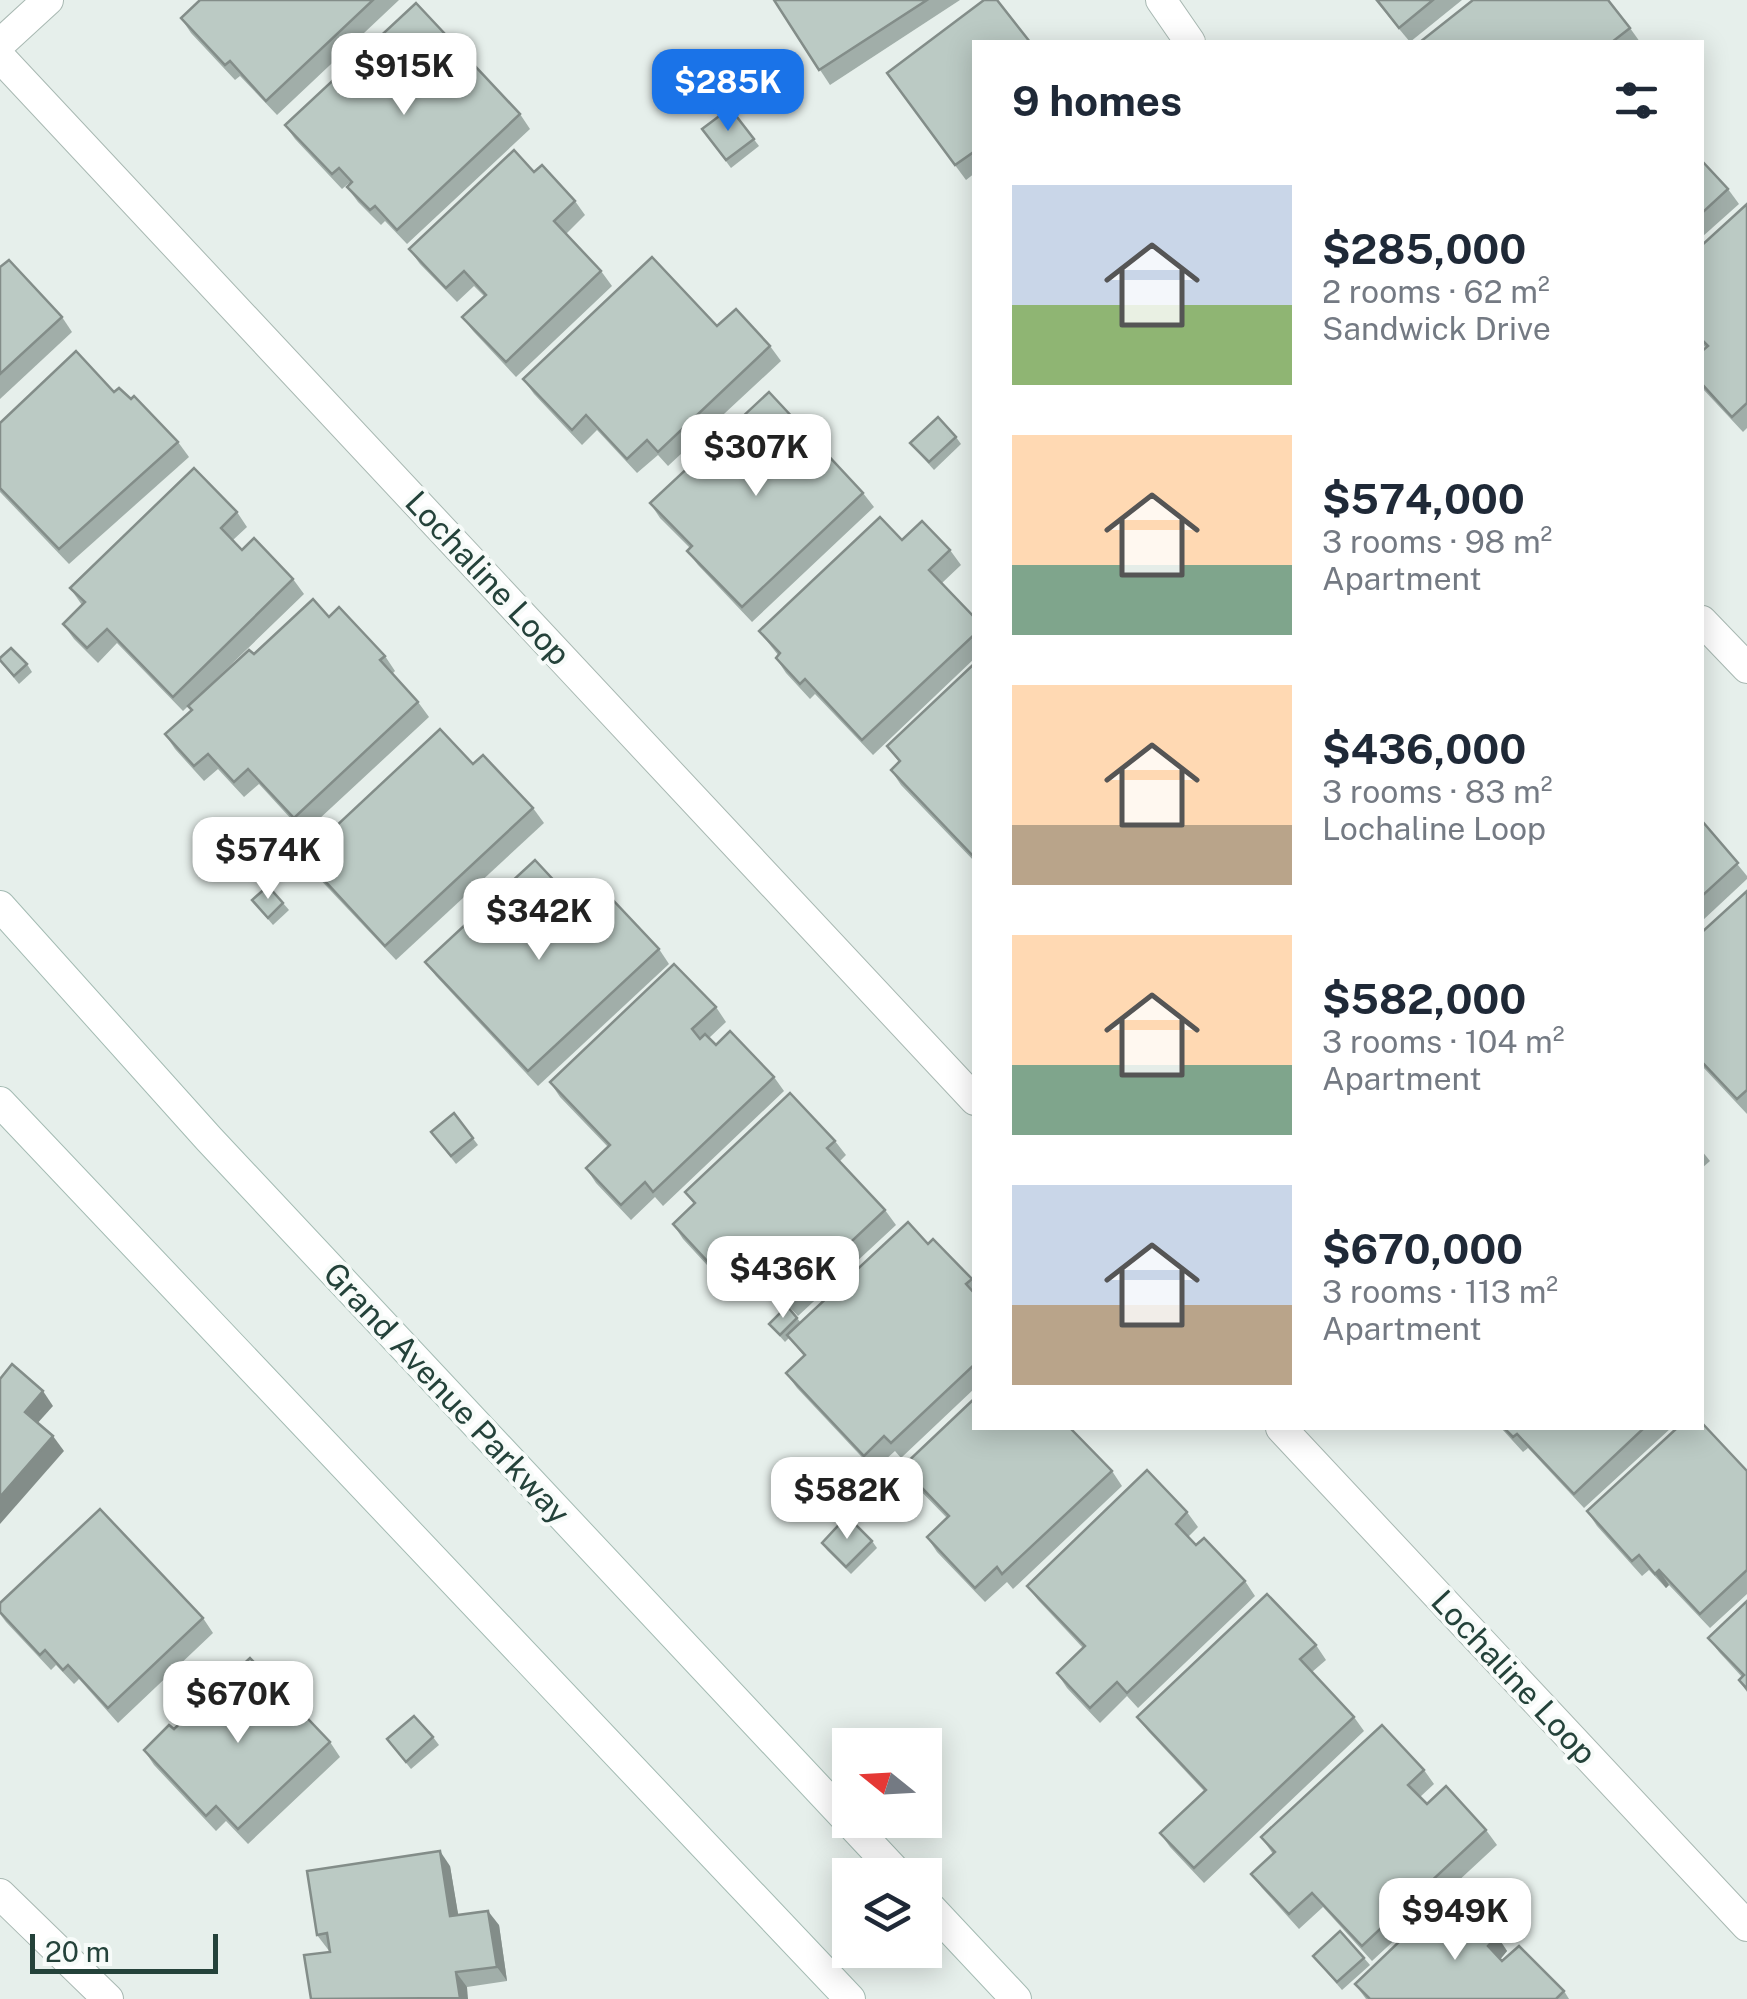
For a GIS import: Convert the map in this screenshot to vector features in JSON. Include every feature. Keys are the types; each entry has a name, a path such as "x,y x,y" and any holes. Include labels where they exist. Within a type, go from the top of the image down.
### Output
{"main road":[{"path":"0,44 48,0"},
{"path":"1162,0 1189,40"},
{"name":"Lochaline Loop","path":"0,57 972,1097"},
{"path":"1704,622 1747,668"},
{"name":"Grand Avenue Parkway","path":"0,906 209,1139 883,1858"},
{"path":"0,1102 850,1999"},
{"name":"Lochaline Loop","path":"1283,1430 1747,1926"},
{"path":"0,1894 108,1999"},
{"path":"942,1920 1016,1999"}],"building":[{"path":"200,0 373,0 266,101 230,61 225,65 181,18"},
{"path":"774,0 927,0 819,70"},
{"path":"984,0 997,0 1028,40 972,40 972,153 955,165 887,73"},
{"path":"1377,0 1433,0 1399,28"},
{"path":"1473,0 1608,0 1630,28 1615,40 1423,40"},
{"path":"416,3 520,114 397,230 375,206 370,210 347,187 352,182 339,168 332,174 285,125"},
{"path":"730,108 754,139 726,160 702,129"},
{"path":"514,150 534,172 542,165 575,201 554,221 601,271 506,362 462,317 486,295 464,271 446,288 409,249"},
{"path":"1704,163 1728,189 1704,211"},
{"path":"1747,204 1747,403 1732,417 1704,386 1704,349 1708,346 1704,342 1704,243"},
{"path":"652,257 717,326 736,309 770,346 658,452 647,440 627,459 586,415 572,430 523,379"},
{"path":"9,260 62,317 0,374 0,267"},
{"path":"76,351 114,392 119,388 131,399 134,396 178,442 59,549 0,488 0,423"},
{"path":"769,392 863,493 742,607 687,551 692,546 650,503"},
{"path":"938,417 956,437 929,462 910,443"},
{"path":"194,468 237,512 221,528 242,550 254,538 293,579 173,697 107,629 87,648 63,624 85,602 70,588"},
{"path":"880,517 902,540 922,521 950,550 929,570 972,615 972,637 862,740 805,679 800,684 776,658 780,653 759,631"},
{"path":"313,599 329,617 339,607 385,656 380,660 418,702 294,818 248,769 234,782 208,754 194,766 165,734 192,710 188,706 249,650 254,654"},
{"path":"11,648 27,664 14,676 0,660"},
{"path":"972,666 972,855 891,770 900,761 887,746"},
{"path":"440,729 473,764 483,755 533,808 385,946 303,857"},
{"path":"1704,823 1738,863 1704,894"},
{"path":"535,860 588,917 610,897 659,949 528,1071 425,962"},
{"path":"268,886 283,903 268,918 252,900"},
{"path":"1747,891 1747,1090 1737,1099 1704,1064 1704,930"},
{"path":"674,964 716,1007 692,1029 700,1039 705,1034 716,1045 730,1031 774,1077 653,1192 645,1182 621,1205 586,1168 610,1145 550,1082"},
{"path":"790,1093 835,1141 827,1148 885,1210 788,1301 744,1255 721,1276 673,1224 695,1203 685,1192"},
{"path":"454,1113 473,1138 451,1156 431,1132"},
{"path":"908,1222 928,1244 933,1239 972,1279 966,1284 972,1291 972,1367 891,1443 884,1436 864,1456 786,1373 805,1355 787,1335"},
{"path":"787,1306 797,1318 780,1335 769,1324"},
{"path":"12,1364 43,1391 25,1412 53,1436 0,1497 0,1379"},
{"path":"972,1401 972,1430 1072,1430 1112,1471 1002,1574 997,1567 975,1588 927,1537 949,1516 902,1467"},
{"path":"1704,1425 1747,1471 1747,1570 1700,1614 1659,1570 1655,1574 1639,1555 1632,1561 1587,1511 1675,1430 1704,1430"},
{"path":"1506,1430 1642,1430 1574,1494 1517,1434 1513,1437"},
{"path":"1147,1470 1187,1512 1176,1524 1196,1545 1204,1538 1245,1581 1127,1693 1117,1682 1090,1708 1057,1673 1085,1646 1027,1586"},
{"path":"100,1509 203,1618 108,1708 68,1665 63,1670 45,1650 40,1655 0,1612 0,1603"},
{"path":"847,1516 872,1541 846,1567 822,1543"},
{"path":"1267,1594 1316,1645 1300,1659 1354,1717 1194,1868 1160,1833 1206,1790 1137,1717"},
{"path":"1747,1601 1747,1689 1739,1680 1744,1675 1708,1638"},
{"path":"250,1658 330,1742 238,1829 216,1806 206,1816 144,1750 169,1725 174,1729"},
{"path":"414,1716 433,1737 406,1762 387,1739"},
{"path":"1382,1725 1424,1770 1408,1785 1427,1804 1446,1786 1486,1830 1362,1946 1312,1893 1289,1914 1251,1874 1275,1852 1261,1837"},
{"path":"440,1851 450,1916 488,1911 497,1967 456,1972 460,1998 311,1999 304,1955 330,1952 327,1933 317,1935 307,1871"},
{"path":"1452,1891 1497,1936 1488,1946 1502,1961 1519,1946 1564,1991 1556,1999 1370,1999 1355,1984"},
{"path":"1340,1931 1364,1958 1337,1982 1313,1956"}]}
